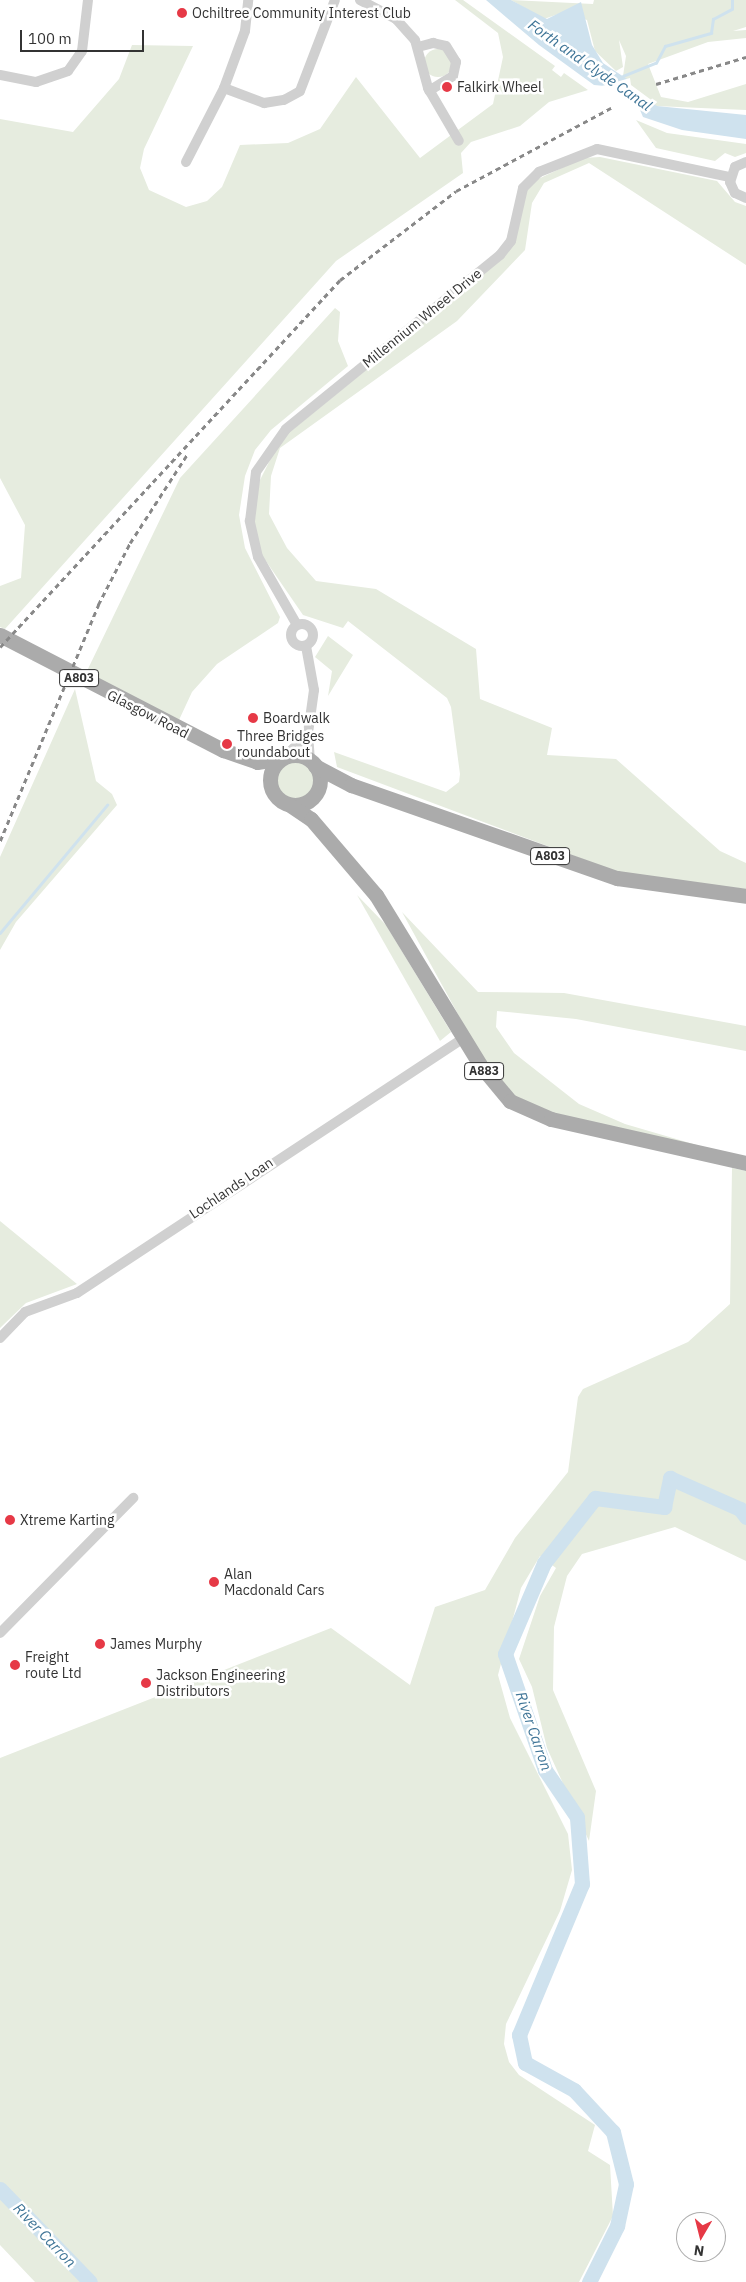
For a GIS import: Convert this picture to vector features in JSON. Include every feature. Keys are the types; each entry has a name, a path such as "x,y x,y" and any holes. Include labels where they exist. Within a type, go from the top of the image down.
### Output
{"main road":[{"name":"Glasgow Road","path":"0,635 126,704 246,758"},
{"name":"A803","path":"246,758 264,762 284,758"},
{"name":"A803","path":"246,758 270,781"},
{"path":"284,758 313,764 320,779 315,794 324,837 306,815 277,798 270,781 273,768 284,758"},
{"name":"A803","path":"313,764 360,788 617,878 746,896"},
{"name":"A803","path":"315,794 360,788"},
{"path":"290,805 315,794"},
{"name":"A883","path":"324,837 394,919 464,1038 501,1092 534,1114 746,1163"}],"street":[{"path":"0,75 36,82 68,71 82,51 88,0"},
{"path":"186,162 224,88 244,31 248,0"},
{"path":"224,88 264,103 300,91 335,0"},
{"path":"360,0 396,19 418,47 429,91 459,141"},
{"path":"418,47 433,42 446,46 456,62 453,76 429,91"},
{"name":"Millennium Wheel Drive","path":"297,625 258,556 250,521 256,472 286,429 500,255 511,241 524,188 539,172 597,150 730,177"},
{"path":"746,162 735,167 730,177 735,192 746,198"},
{"path":"306,646 291,638 297,625 306,625 313,632 306,646 314,690 308,733 313,764"},
{"path":"284,758 308,733"},
{"name":"Lochlands Loan","path":"0,1338 25,1312 77,1292 464,1038"},
{"path":"0,1633 133,1498"}],"shaded area":[{"path":"455,0 463,0 555,66 552,70 561,77 564,73 588,90 549,102 520,126 471,142 461,153 463,173 336,261 5,629 0,627 0,586 21,578 25,525 0,478 0,119 73,132 119,79 132,45 193,46 144,149 140,168 149,190 186,207 207,201 222,187 240,145 288,143 320,129 356,77 420,158 493,104 503,57 498,33"},
{"path":"511,0 593,4 594,0 746,0 746,27 733,31 746,30 746,38 708,42 648,64 661,97 688,102 746,84 746,110 656,106 628,87 623,76 626,56 619,40 623,67 616,71 595,51 587,20 564,12 544,19"},
{"path":"438,49 448,53 452,63 448,73 438,77 428,73 424,63 428,53"},
{"path":"636,120 667,133 746,144 746,153 735,157 725,153 715,161 656,148"},
{"path":"600,157 717,181 735,202 746,206 746,265 589,163 544,183 532,203 525,250 457,321 280,448 271,476 269,514 287,548 316,581 376,589 476,649 480,699 552,728 547,755 616,759 720,851 746,863 746,889 625,875 337,767 334,752 446,792 459,782 460,774 451,707 447,698 348,621 343,628 303,615 259,551 252,510 255,490 280,440 502,259 525,193 536,180 583,158"},
{"path":"335,308 340,312 338,341 348,366 271,430 255,450 245,476 239,515 245,548 280,617 278,623 217,664 192,692 179,720 86,673 180,478"},
{"path":"328,636 353,655 328,696 332,671 315,657"},
{"path":"75,689 96,781 112,794 117,805 16,922 0,950 0,857"},
{"path":"296,761 309,767 315,780 309,793 296,799 283,793 277,780 283,767"},
{"path":"357,895 386,925 451,1032 440,1041"},
{"path":"402,912 478,992 564,993 746,1026 746,1051 576,1019 497,1011 496,1027 514,1053 579,1104 625,1124 707,1148 551,1113 511,1094 482,1058"},
{"path":"732,1168 746,1171 746,1561 675,1527 582,1554 567,1576 554,1627 553,1690 596,1791 589,1841 547,1748 532,1687 519,1659 540,1596 556,1568 540,1556 521,1588 498,1675 510,1718 568,1834 572,1870 560,1911 506,2024 504,2044 509,2062 519,2075 595,2125 588,2151 610,2165 613,2216 579,2282 35,2282 0,2245 0,1758 331,1628 410,1685 435,1607 485,1590 515,1538 568,1472 578,1397 583,1389 688,1342 730,1304"},
{"path":"0,1221 77,1284 26,1303 0,1328"}],"water":[{"name":"Forth and Clyde Canal","path":"486,0 511,0 547,19 581,2 592,45 603,63 627,79 628,87 657,106 746,115 746,139 682,130 643,117 640,110 605,86 594,85 539,45"}],"pier":[{"path":"630,78 631,85 654,102 638,112 604,88 595,88"}],"waterway":[{"name":"Forth and Clyde Canal","path":"623,76 656,63 665,46 711,33 713,19 732,9 732,0"},
{"path":"0,933 107,805"},
{"name":"River Carron","path":"589,2282 617,2226 626,2184 613,2132 574,2090 525,2063 519,2035 582,1884 577,1817 545,1770 505,1654 544,1563 595,1498 664,1507 670,1478 740,1509 746,1517"},
{"name":"River Carron","path":"0,2189 90,2282"}],"railway":[{"path":"656,84 746,57"},
{"path":"0,647 340,280 456,191 611,108"},
{"path":"0,841 98,605 130,543 188,453"}],"place":[{"name":"Ochiltree Community Interest Club","path":"182,13"},
{"name":"Falkirk Wheel","path":"447,87"},
{"name":"Boardwalk","path":"253,718"},
{"name":"Three Bridges roundabout","path":"227,744"},
{"name":"Xtreme Karting","path":"10,1520"},
{"name":"Alan Macdonald Cars","path":"214,1582"},
{"name":"James Murphy","path":"100,1644"},
{"name":"Freight route Ltd","path":"15,1665"},
{"name":"Jackson Engineering Distributors","path":"146,1683"}]}
